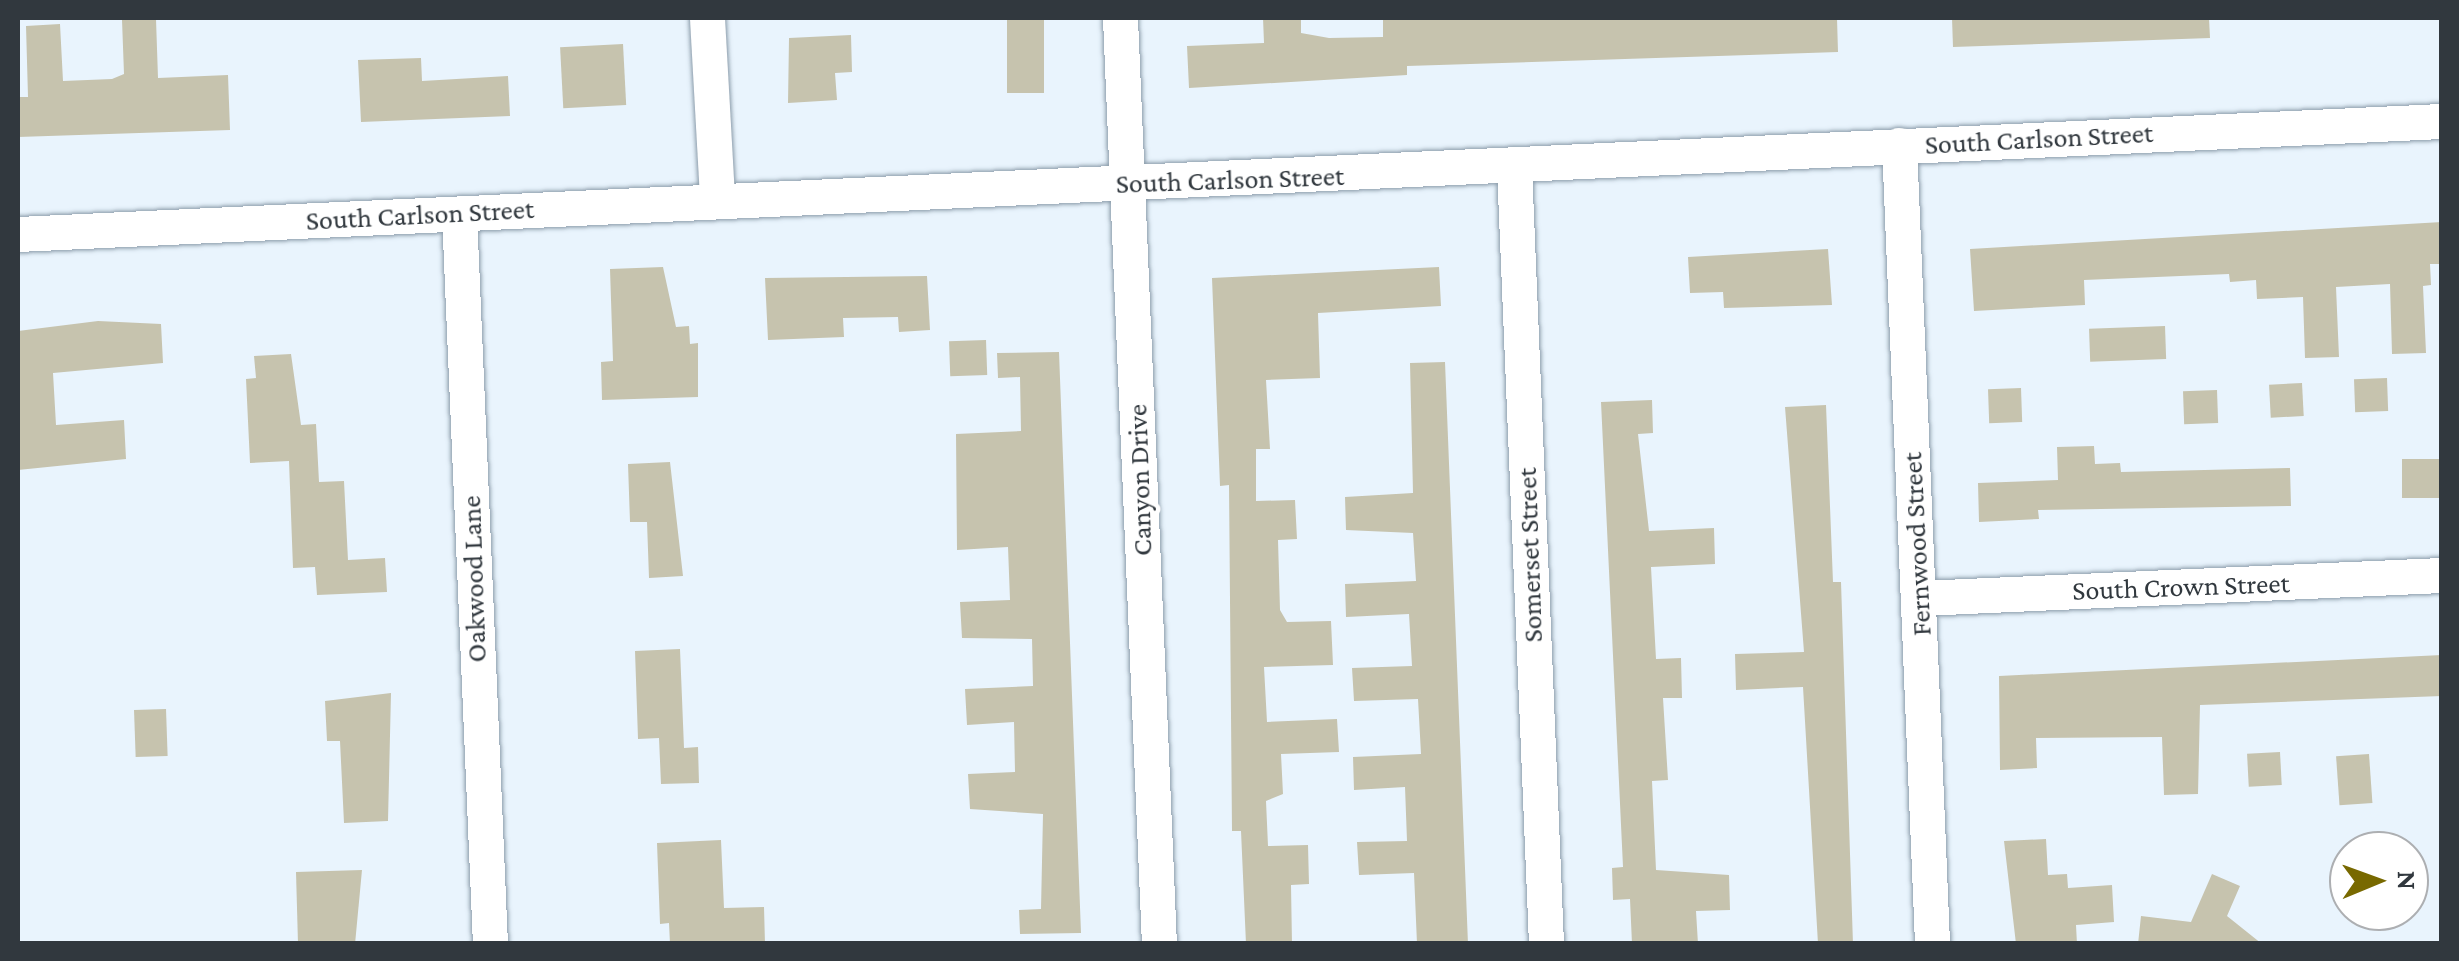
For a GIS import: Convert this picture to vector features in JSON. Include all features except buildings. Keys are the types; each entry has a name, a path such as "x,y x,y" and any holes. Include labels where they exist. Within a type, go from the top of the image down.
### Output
{"street":[{"path":"706,18 717,198"},
{"name":"Canyon Drive","path":"1120,18 1159,944"},
{"name":"South Carlson Street","path":"18,234 717,198 1514,168 1899,145 2442,121"},
{"name":"Fernwood Street","path":"1899,145 1921,598 1932,944"},
{"name":"Somerset Street","path":"1514,168 1546,944"},
{"name":"Oakwood Lane","path":"458,214 490,944"},
{"name":"South Crown Street","path":"1921,598 2442,576"}]}
